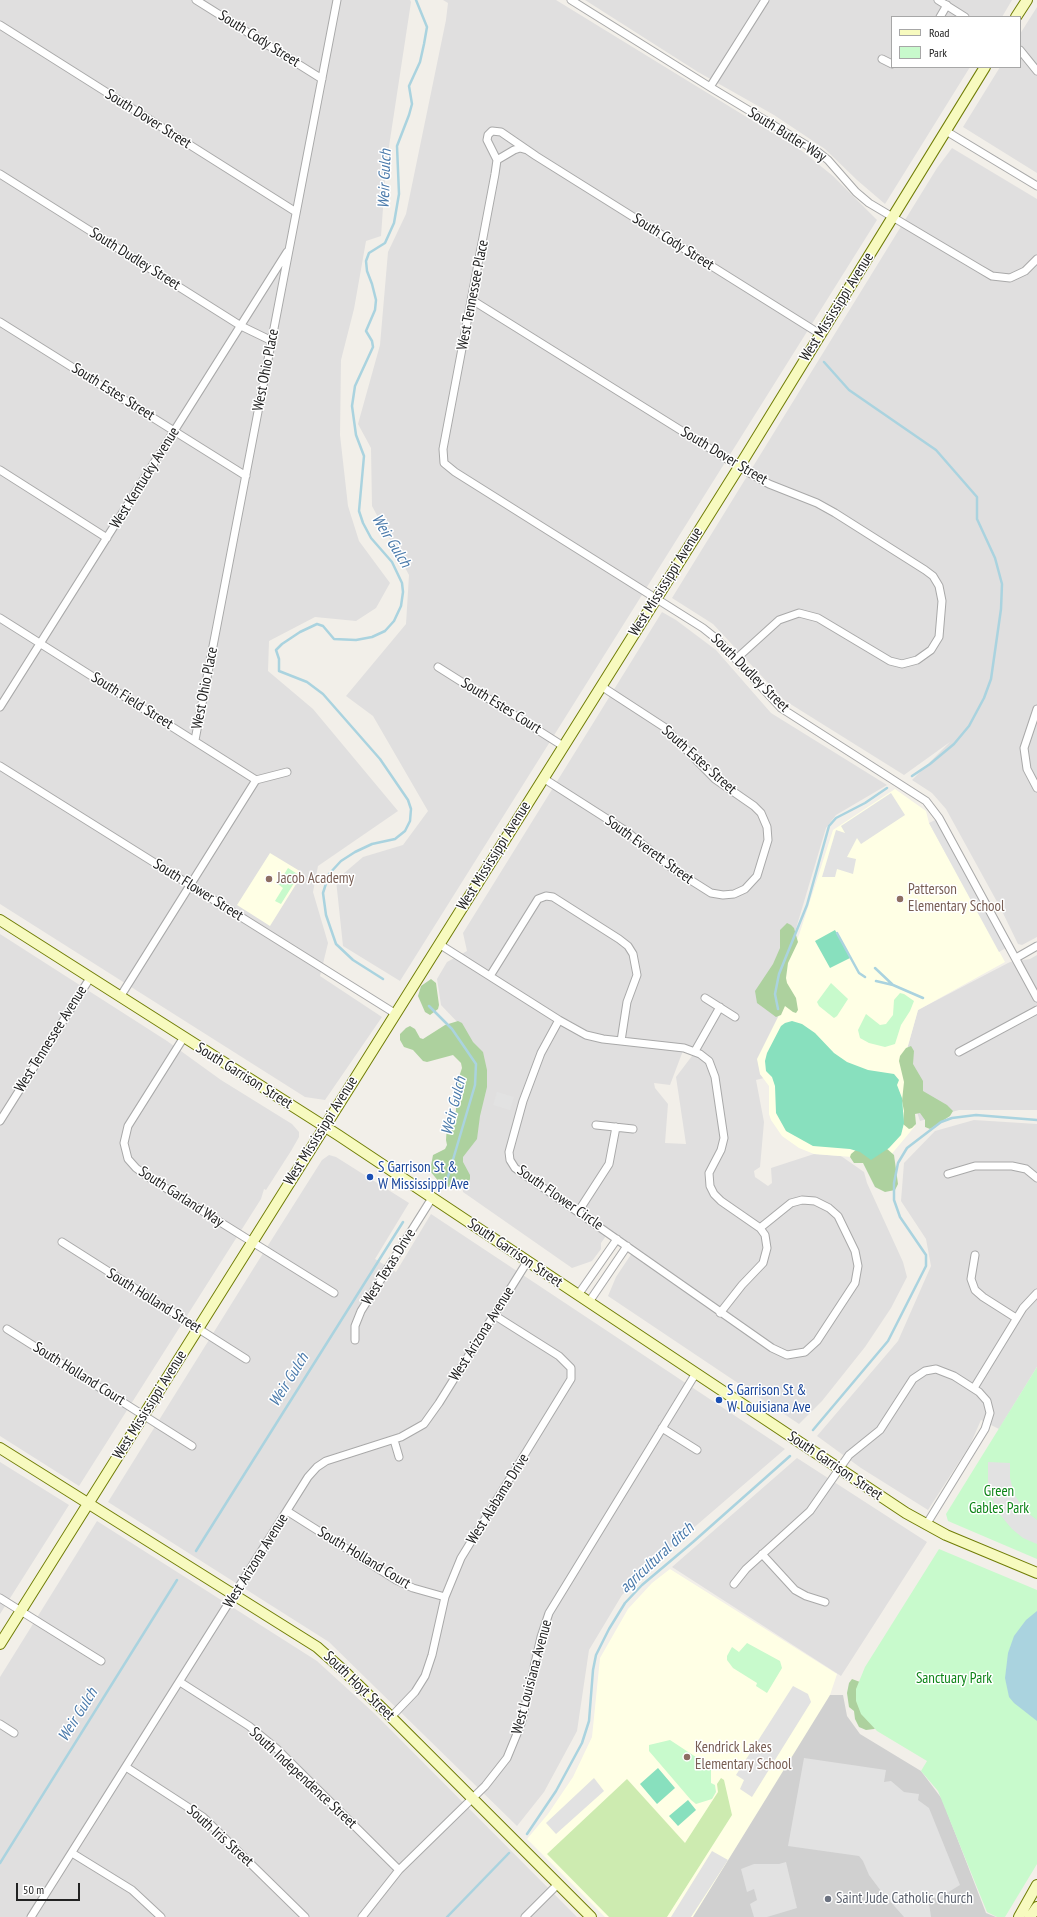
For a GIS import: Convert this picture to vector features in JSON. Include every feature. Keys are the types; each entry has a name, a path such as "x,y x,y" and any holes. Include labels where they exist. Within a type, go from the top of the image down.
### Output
{"main road":[{"path":"1017,16 1027,0"},
{"name":"West Mississippi Avenue","path":"0,1644 739,467 984,68"},
{"name":"South Garrison Street","path":"0,921 324,1126 527,1262 926,1525 1037,1573"},
{"name":"South Hoyt Street","path":"0,1448 317,1647 391,1717 591,1917"},
{"path":"1019,1917 1037,1885"},
{"path":"1030,1917 1037,1907"}],"street":[{"name":"South Cody Street","path":"196,0 322,79"},
{"name":"West Ohio Place","path":"195,740 337,0"},
{"name":"South Butler Way","path":"571,0 710,87 823,155 860,196 892,217 992,276 1003,278 1013,277 1024,271 1037,259"},
{"path":"710,87 765,0"},
{"path":"938,0 963,16"},
{"path":"941,16 947,6"},
{"name":"South Dover Street","path":"0,25 296,212"},
{"path":"1021,51 1037,71"},
{"path":"882,59 891,64"},
{"name":"South Cody Street","path":"497,160 487,140 488,135 492,131 501,132 527,150 820,334"},
{"path":"946,131 1037,186"},
{"path":"497,160 520,148 527,150"},
{"name":"West Tennessee Place","path":"444,462 443,449 497,160"},
{"name":"South Dudley Street","path":"0,174 241,326 272,341"},
{"name":"West Kentucky Avenue","path":"0,708 289,248"},
{"name":"South Dover Street","path":"472,300 739,467 769,484 830,510 928,572 936,580 940,589 941,628 936,645 927,654 912,662 898,664 883,658 818,618 807,613 788,615 775,623 736,659"},
{"name":"South Estes Street","path":"0,322 246,476"},
{"name":"South Dudley Street","path":"444,462 455,472 703,628 736,659 781,708 902,784 929,803 939,818 1037,998"},
{"path":"0,470 107,538"},
{"name":"South Field Street","path":"0,618 256,780"},
{"name":"South Estes Court","path":"438,667 563,746"},
{"name":"South Estes Street","path":"601,686 664,727 715,779 754,806 761,813 767,827 768,840 757,876"},
{"path":"1037,709 1024,748 1027,769 1037,788"},
{"name":"South Flower Street","path":"0,766 396,1014"},
{"path":"120,996 256,780 287,772"},
{"name":"South Everett Street","path":"543,778 616,824 673,870 711,893 723,895 734,894 745,889 757,876"},
{"path":"490,976 538,899 546,896 553,897 621,940 628,946 633,954 637,975 627,1002 621,1041"},
{"path":"439,944 559,1020 590,1036 679,1047 695,1051 706,1058 713,1070 724,1132 723,1146 709,1173 710,1186 714,1194 721,1201 760,1228 767,1242 766,1258 761,1266 742,1285 720,1313"},
{"path":"1016,958 1037,946"},
{"name":"West Tennessee Avenue","path":"0,1121 90,978"},
{"path":"705,998 735,1017"},
{"path":"695,1051 720,1008"},
{"path":"959,1052 1037,1010"},
{"name":"South Flower Circle","path":"559,1020 544,1046 529,1082 512,1138 509,1156 513,1166 720,1313 777,1351 787,1355 797,1355 808,1350 817,1341 856,1283 858,1270 855,1251 838,1216 825,1205 812,1201 797,1201 783,1209 760,1228"},
{"name":"South Garland Way","path":"184,1037 128,1126 124,1143 126,1153 132,1165 143,1174 334,1293"},
{"path":"596,1125 633,1129"},
{"path":"578,1212 609,1164 616,1127"},
{"path":"948,1174 975,1166 1012,1166 1026,1169 1037,1178"},
{"name":"West Texas Drive","path":"355,1340 355,1326 361,1311 432,1198"},
{"name":"South Flower Circle","path":"578,1295 617,1239"},
{"name":"South Holland Street","path":"62,1242 246,1359"},
{"path":"589,1302 627,1246"},
{"path":"975,1255 971,1275 975,1290 983,1297 1016,1318"},
{"name":"West Arizona Avenue","path":"31,1917 308,1477 321,1463 394,1440 418,1429 429,1418 527,1262"},
{"path":"974,1388 1016,1318 1026,1303 1037,1293"},
{"name":"West Alabama Drive","path":"391,1717 415,1692 425,1676 432,1655 446,1598 456,1570 470,1544 571,1379 571,1368 558,1356 494,1315"},
{"name":"South Holland Court","path":"6,1329 192,1446"},
{"path":"734,1584 742,1573 762,1554 805,1517 852,1452 880,1430 910,1384 921,1373 934,1369 943,1371 974,1388 987,1401 990,1409 989,1419 978,1441 926,1525"},
{"name":"West Louisiana Avenue","path":"362,1917 399,1870 473,1798 498,1770 514,1743 542,1632 549,1612 696,1373"},
{"path":"662,1428 697,1450"},
{"path":"394,1440 399,1457"},
{"name":"South Holland Court","path":"287,1511 396,1580 413,1588 446,1598"},
{"path":"762,1554 795,1590 806,1596 825,1602"},
{"path":"0,1598 101,1661"},
{"name":"South Independence Street","path":"180,1682 241,1720 265,1738 399,1870"},
{"path":"0,1724 14,1733"},
{"name":"South Iris Street","path":"126,1767 204,1817 304,1917"},
{"path":"72,1852 132,1890 162,1917"},
{"path":"525,1917 558,1884"}],"shaded area":[{"path":"0,0 410,0 411,2 386,166 381,236 366,241 354,309 341,360 340,435 348,506 359,541 390,583 376,608 356,621 315,617 269,641 268,671 313,709 398,811 318,866 313,892 328,943 320,976 382,1017 325,1100 305,1097 0,904"},
{"path":"443,0 556,0 802,151 833,176 877,220 400,981 343,946 336,880 363,857 403,845 428,811 373,716 346,696 406,624 409,575 372,506 371,448 358,424 380,345 388,252 406,214 446,20 448,3"},
{"path":"585,0 1012,0 1003,16 891,16 891,68 969,68 885,204 857,180 825,149 774,115 698,72"},
{"path":"1037,7 1037,173 963,127 999,68 1021,68 1021,32"},
{"path":"952,148 1037,199 1037,937 1022,945 1018,944 1001,909 946,809 932,793 912,780 950,742 904,775 784,700 713,624 672,598 937,168"},
{"path":"662,612 676,620 716,650 771,713 887,785 836,815 826,828 786,962 782,1009 760,1074 764,1078 756,1080 764,1122 760,1167 754,1171 755,1177 768,1186 772,1183 771,1168 814,1154 841,1156 864,1172 867,1183 903,1262 907,1277 891,1308 865,1347 822,1401 799,1424 608,1296 616,1277 634,1250 608,1233 601,1243 601,1249 592,1261 572,1268 463,1192 460,1162 477,1098 461,1026 441,1005 437,979 447,962 467,951 463,933","holes":["684,1048 695,1052 676,1077 686,1144 665,1143 668,1104 655,1088 654,1083 670,1085"]},
{"path":"895,789 926,811 929,823 1005,962 918,1010 902,1067 915,1126 875,1174 860,1161 852,1157 814,1154 799,1148 782,1136 771,1120 769,1114 769,1086 760,1074 757,1059 782,1009 786,962 799,935 833,830"},
{"path":"891,793 905,815 861,844 857,838 847,857 856,859 853,874 837,869 835,877 822,877 836,830 845,833 841,826"},
{"path":"939,818 1009,946 999,952 929,823"},
{"path":"270,853 303,873 270,926 237,905"},
{"path":"0,934 167,1041 221,1080 292,1124 299,1132 299,1137 291,1151 266,1190 264,1189 261,1199 79,1486 0,1436"},
{"path":"1037,955 1037,1110 959,1110 920,1121 902,1067 918,1010 1010,962 1030,959"},
{"path":"497,1092 514,1097 510,1110 493,1105"},
{"path":"974,1120 1037,1124 1037,1367 999,1429 981,1420 970,1445 928,1510 861,1468 817,1436 898,1341 931,1266 926,1239 901,1201 904,1163 935,1131"},
{"path":"329,1155 336,1157 409,1203 375,1259 396,1272 431,1214 785,1449 669,1549 622,1595 589,1650 577,1731 544,1792 517,1826 329,1642 108,1502 322,1160"},
{"path":"797,1458 927,1542 841,1676 672,1567"},
{"path":"0,1462 69,1505 0,1614"},
{"path":"988,1462 1010,1463 1010,1478 1014,1494 1025,1511 1037,1520 1037,1544 1023,1538 1012,1529 997,1511 988,1488"},
{"path":"97,1521 317,1661 374,1713 577,1917 0,1917 0,1677"},
{"name":"Kendrick Lakes Elementary School","path":"670,1569 837,1674 825,1705 693,1917 605,1917 527,1839 548,1814 573,1777 592,1737 600,1658 628,1609 652,1583"},
{"path":"793,1686 808,1694 811,1702 752,1797 740,1789 744,1780 736,1775"},
{"path":"830,1695 843,1695 847,1716 860,1734 921,1771 942,1799 986,1913 996,1917 693,1917"},
{"path":"804,1758 886,1770 884,1782 891,1781 904,1792 919,1794 918,1800 929,1808 960,1885 937,1899 929,1895 922,1899 929,1903 931,1917 904,1917 869,1875 863,1861 859,1856 788,1846"},
{"path":"594,1778 604,1791 556,1834 546,1823"},
{"path":"712,1851 728,1860 691,1917 671,1917"},
{"path":"786,1862 797,1908 767,1917 754,1917 750,1904 757,1900 754,1889 747,1892 741,1869 754,1864 779,1864"}],"green space":[{"path":"288,868 299,875 281,904 275,901 283,888 278,884"},
{"path":"787,923 794,928 798,942 788,963 786,978 787,983 796,998 798,1010 796,1013 785,1006 781,1015 776,1017 757,1003 755,991 773,964 780,948 780,930"},
{"path":"835,930 850,958 830,968 815,941"},
{"path":"431,979 436,983 439,1005 438,1009 430,1015 425,1012 418,996 421,986"},
{"path":"831,983 848,999 837,1016 834,1018 819,1006 817,1002"},
{"path":"900,993 914,1001 910,1011 901,1025 895,1044 885,1047 869,1043 860,1038 858,1030 866,1014 880,1025 886,1024 893,1015 894,1000"},
{"path":"458,1021 462,1023 473,1042 483,1052 487,1070 487,1087 480,1116 477,1139 463,1157 463,1162 470,1175 470,1179 468,1183 458,1187 449,1187 440,1183 430,1171 433,1155 445,1149 447,1145 447,1124 456,1111 456,1086 462,1068 461,1063 453,1055 427,1062 423,1061 413,1050 404,1047 400,1040 400,1034 410,1026 415,1029 420,1038 423,1039 445,1025"},
{"path":"792,1021 802,1024 815,1033 834,1053 847,1062 868,1070 894,1074 899,1080 897,1085 902,1098 904,1123 901,1135 889,1148 871,1160 860,1152 850,1149 813,1146 786,1131 776,1113 775,1086 772,1077 766,1071 765,1061 767,1053 781,1026"},
{"path":"911,1046 914,1051 913,1064 923,1081 923,1091 947,1105 953,1111 950,1116 930,1129 925,1127 925,1120 920,1113 915,1114 916,1124 912,1128 909,1129 903,1124 904,1111 902,1101 904,1082 899,1061 900,1056 906,1048"},
{"path":"886,1148 894,1155 898,1184 895,1190 885,1192 875,1187 863,1163 854,1163 850,1157 851,1154 857,1149"},
{"name":"Green Gables Park","path":"1037,1367 1037,1559 948,1521 946,1514"},
{"name":"Sanctuary Park","path":"939,1549 1037,1590 1037,1864 1005,1917 997,1917 987,1912 938,1791 921,1771 927,1761 877,1731 861,1714 856,1701 856,1689 865,1667"},
{"path":"747,1643 780,1661 782,1668 767,1693 756,1686 757,1683 733,1668 727,1660 727,1656 732,1647 739,1652"},
{"path":"852,1679 860,1682 878,1726 874,1729 866,1730 859,1727 855,1719 854,1711 849,1707 847,1693 849,1683"},
{"path":"670,1740 711,1767 711,1783 715,1785 716,1792 712,1799 696,1804 649,1751 649,1745"},
{"path":"658,1768 675,1788 657,1804 640,1784"},
{"path":"721,1778 724,1780 732,1815 667,1917 609,1917 547,1854 627,1779 685,1843 718,1792 717,1784"},
{"path":"688,1800 696,1810 678,1826 669,1816"}],"water":[{"path":"1037,1611 1037,1721 1014,1703 1009,1697 1005,1678 1008,1653 1014,1636 1026,1620"}],"waterway":[{"name":"Weir Gulch","path":"383,979 353,960 336,944 326,915 323,893 329,874 341,861 372,844 395,839 405,831 410,821 411,809 408,800 380,759 323,694 307,682 279,671 279,659 276,650 300,632 317,624 323,626 334,639 356,640 372,637 385,631 394,621 401,606 403,592 402,583 392,562 371,538 363,523 359,511 364,456 356,435 352,406 355,386 373,347 372,341 366,331 375,310 376,300 367,271 366,261 369,253 385,243 394,223 399,194 397,146 412,104 409,86 420,62 427,27 416,0"},
{"path":"824,362 849,390 936,450 977,497 977,519 995,558 1002,584 1001,609 991,679 984,698 969,726 954,744 930,764 912,776"},
{"path":"778,1009 775,994 779,974 807,905 829,826 836,818 865,803 887,788"},
{"path":"837,933 859,973 865,977"},
{"path":"875,968 893,985"},
{"path":"876,981 893,985 923,998"},
{"name":"Weir Gulch","path":"429,1006 452,1029 476,1064 475,1085 447,1180"},
{"name":"agricultural ditch","path":"813,1430 888,1341 926,1266 926,1255 900,1217 894,1200 894,1183 898,1163 907,1148 941,1122 952,1118 976,1115 1037,1120"},
{"name":"Weir Gulch","path":"196,1551 403,1222"},
{"name":"agricultural ditch","path":"527,1834 556,1791 582,1743 589,1721 593,1670 596,1655 609,1629 625,1603 642,1585 790,1456"},
{"name":"Weir Gulch","path":"0,1863 177,1580"},
{"name":"agricultural ditch","path":"447,1917 509,1853"}],"place":[{"name":"Jacob Academy","path":"269,879"},
{"name":"Patterson Elementary School","path":"900,899"},
{"name":"S Garrison St & W Mississippi Ave","path":"370,1177"},
{"name":"S Garrison St & W Louisiana Ave","path":"719,1400"},
{"name":"Kendrick Lakes Elementary School","path":"687,1757"},
{"name":"Saint Jude Catholic Church","path":"828,1899"}]}
